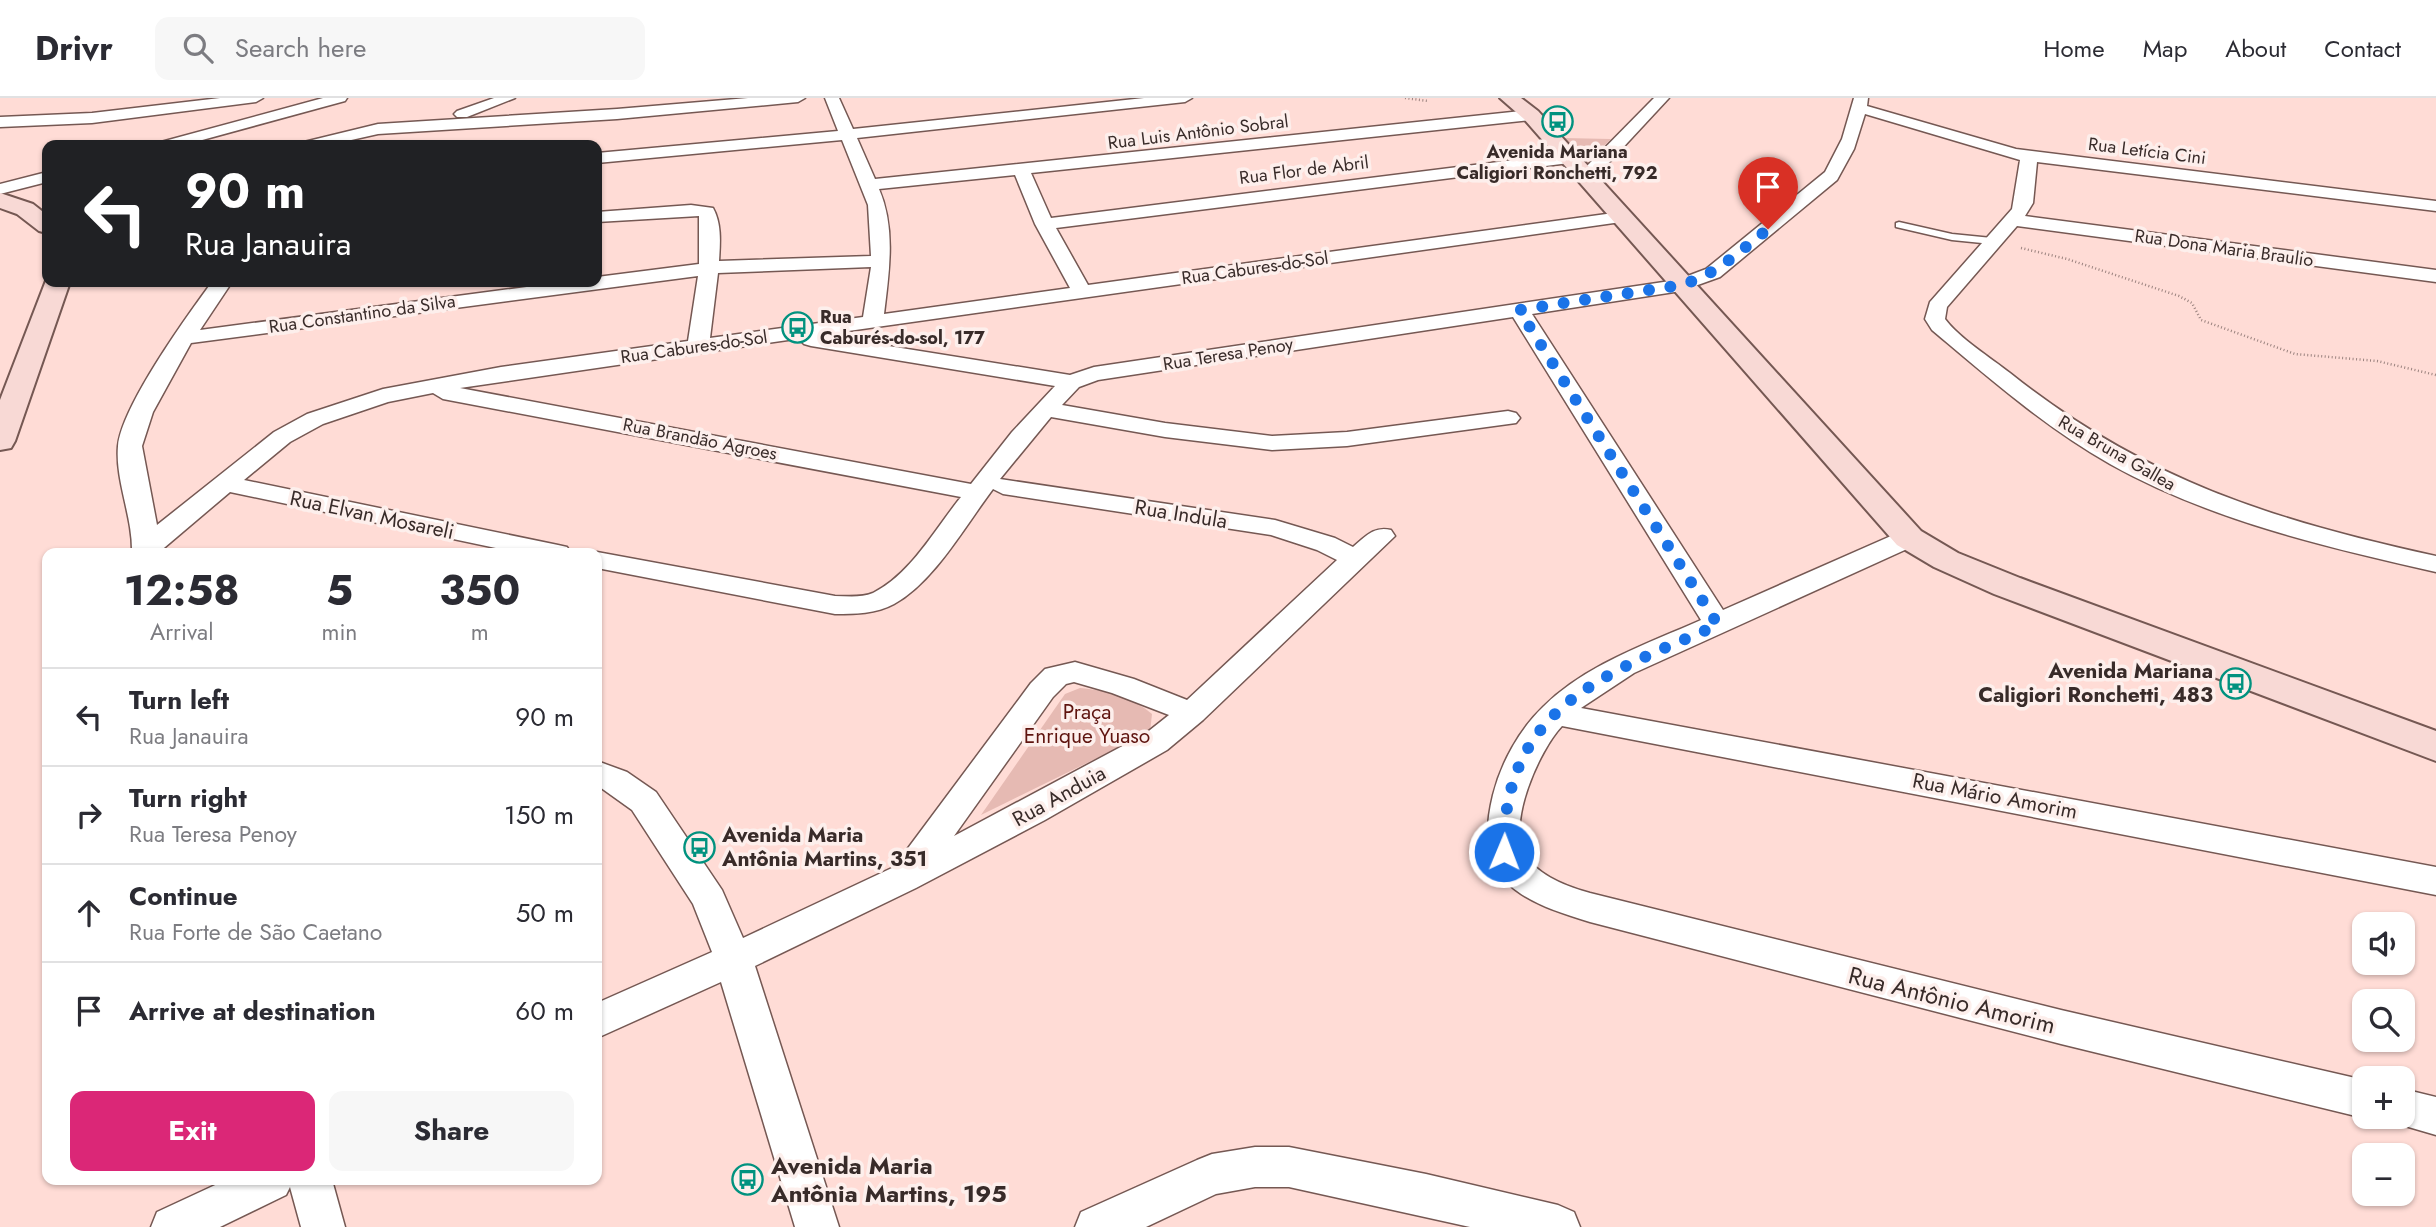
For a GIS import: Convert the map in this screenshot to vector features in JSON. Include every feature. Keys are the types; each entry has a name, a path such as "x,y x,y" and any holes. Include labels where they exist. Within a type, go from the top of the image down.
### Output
{"street":[{"path":"0,122 92,118 256,98"},
{"path":"185,140 340,98"},
{"path":"431,125 508,98"},
{"path":"617,114 661,98"},
{"path":"329,140 363,131 617,114 798,98"},
{"path":"832,98 870,186 880,224 881,261 873,322"},
{"path":"1013,98 1023,115"},
{"path":"602,158 723,148 1185,98"},
{"path":"1509,98 1531,116 1909,538 1946,560 2007,586 2436,747"},
{"path":"1585,178 1604,162 1662,98"},
{"name":"Rua Letícia Cini","path":"1860,103 1986,147 2029,156 2436,206"},
{"name":"Rua Teresa Penoy","path":"776,335 1071,382 1094,374 1681,285 1713,273 1831,176 1839,166 1860,103"},
{"name":"Rua Luis Antônio Sobral","path":"870,186 1531,116"},
{"name":"Rua Bruna Gallea","path":"2029,156 2024,203 1937,306 1935,319 1939,326 2040,407 2080,435 2206,501 2315,536 2436,564"},
{"name":"Rua Flor de Abril","path":"1044,224 1569,158"},
{"path":"1022,171 1044,224 1082,292"},
{"path":"0,189 42,178"},
{"path":"0,200 25,209 42,222"},
{"path":"602,217 691,210 707,212 710,216 712,244 698,346"},
{"name":"Rua Cabures-do-Sol","path":"147,548 282,438 341,407 423,388 698,346 1621,217"},
{"name":"Rua Dona Maria Braulio","path":"2012,220 2436,276"},
{"name":"Rua Constantino da Silva","path":"602,282 707,268 881,261"},
{"path":"0,441 55,287"},
{"path":"145,548 139,499 132,478 130,443 138,421 185,338 219,287"},
{"name":"Rua Constantino da Silva","path":"185,338 565,287"},
{"path":"1519,310 1718,625"},
{"path":"602,561 835,605 862,605 882,599 911,580 976,492 1044,409 1071,382"},
{"name":"Rua Brandão Agroes","path":"423,388 976,492"},
{"path":"1044,409 1165,430 1272,443 1335,440 1508,418"},
{"name":"Rua Elvan Mosareli","path":"227,484 534,548"},
{"name":"Rua Indula","path":"1003,486 1275,528 1326,544 1355,558"},
{"path":"1192,713 1355,558 1382,536"},
{"path":"1553,714 1590,685 1623,666 1909,538"},
{"name":"Rua Anduia","path":"602,1019 797,930 903,878 1034,811 1156,742 1192,713 1123,686 1075,672 1056,676 1042,690 991,763 903,878"},
{"name":"Rua Mário Amorim","path":"1553,714 2436,881"},
{"name":"Rua Antônio Amorim","path":"1553,714 1523,753 1511,782 1503,824 1504,852 1520,873 1543,891 1577,903 1737,945 2177,1056 2352,1096"},
{"path":"602,774 615,780 643,801 709,900 733,958 817,1227"},
{"path":"2415,1111 2436,1116"},
{"path":"1097,1227 1212,1174 1255,1167 1289,1167 1426,1195 1558,1227"},
{"path":"173,1227 261,1185"},
{"path":"311,1185 323,1227"}],"lane":[{"path":"1899,225 1952,237 1992,242"}],"path":[{"path":"1992,242 2067,259 2179,296 2192,303 2201,320 2295,354 2388,364 2436,375"}],"green space":[{"path":"1563,138 1611,139 1587,162"},
{"name":"Praça Enrique Yuaso","path":"1080,688 1119,695 1144,708 1152,714 1150,732 981,815 1065,694"}],"place":[{"name":"Avenida Mariana Caligiori Ronchetti, 792","path":"1557,122"},
{"name":"Rua Caburés-do-sol, 177","path":"797,327"},
{"name":"Avenida Mariana Caligiori Ronchetti, 483","path":"2236,683"},
{"name":"Avenida Maria Antônia Martins, 351","path":"699,847"},
{"name":"Avenida Maria Antônia Martins, 195","path":"748,1179"}],"route":[{"path":"1504,852 1503,824 1511,782 1523,753 1553,714 1590,685 1623,666 1718,625 1519,310 1681,285 1700,279 1713,273 1768,229"}]}
